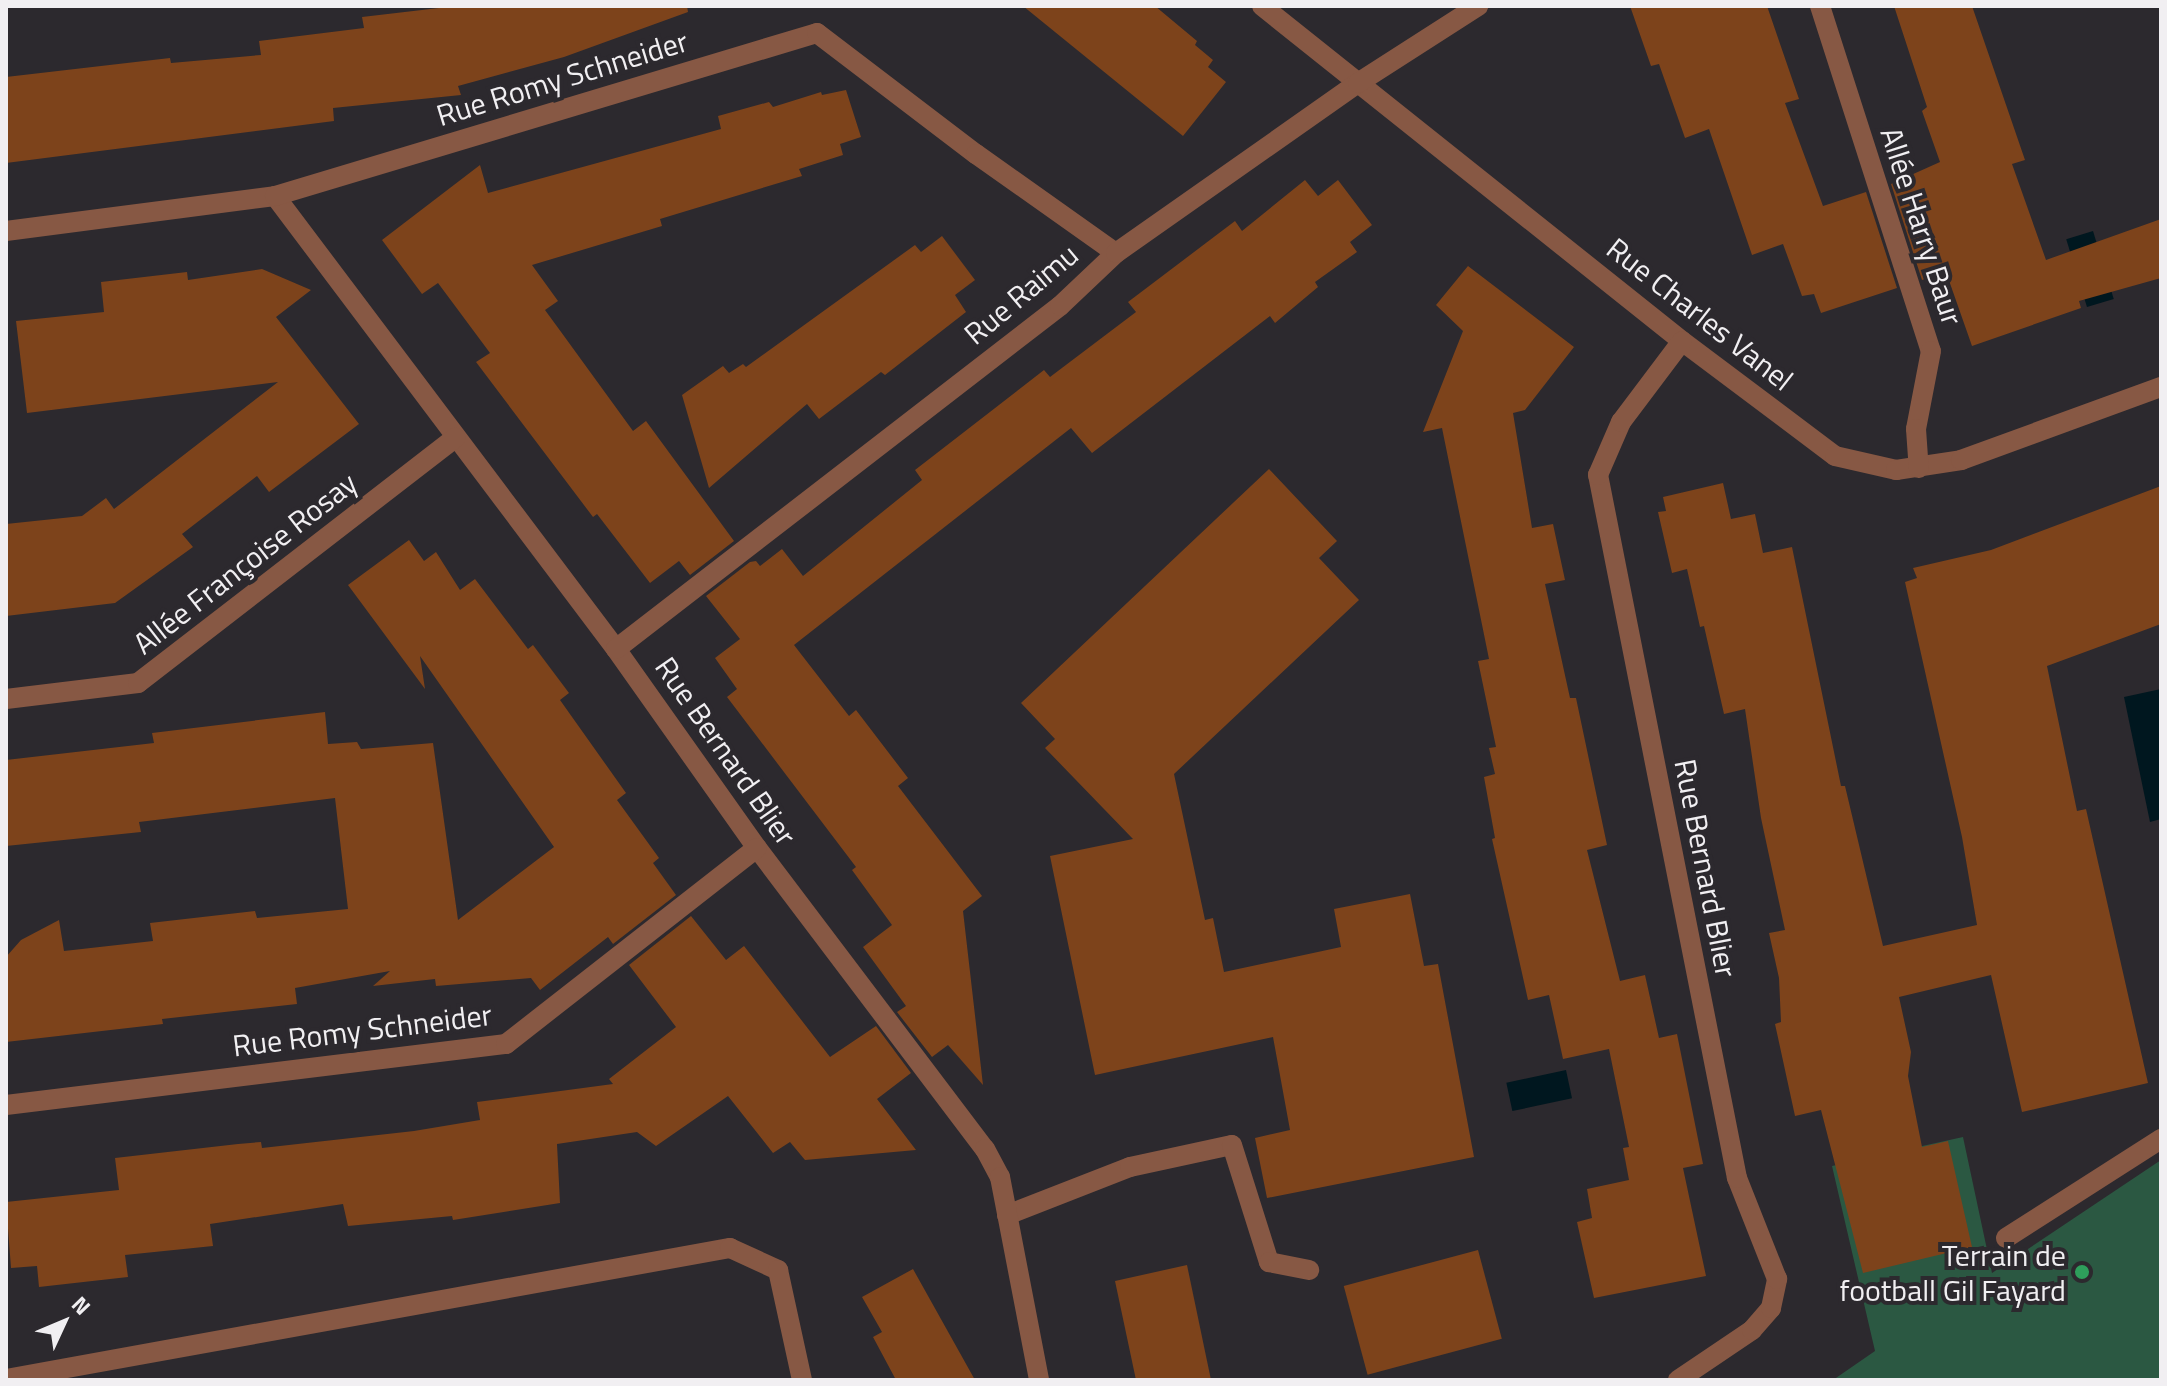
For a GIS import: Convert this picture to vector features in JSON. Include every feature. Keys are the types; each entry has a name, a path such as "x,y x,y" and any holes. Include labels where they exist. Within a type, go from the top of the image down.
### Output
{"street":[{"name":"Rue Charles Vanel","path":"1262,6 1682,341 1835,456 1896,470 1961,460 2161,387"},
{"name":"Rue Raimu","path":"616,649 1060,306 1116,253 1358,83 1478,6"},
{"name":"Allée Harry Baur","path":"1820,6 1931,351 1916,429 1919,468"},
{"name":"Rue Romy Schneider","path":"6,231 275,196 817,33 976,154 1116,253"},
{"name":"Rue Bernard Blier","path":"275,196 616,649 757,848 985,1149 1000,1177 1039,1380"},
{"name":"Rue Bernard Blier","path":"1678,1380 1752,1330 1771,1308 1777,1279 1737,1178 1598,475 1621,422 1682,341"},
{"name":"Allée Françoise Rosay","path":"6,699 138,683 455,438"},
{"name":"Rue Romy Schneider","path":"6,1105 506,1044 757,848"},
{"path":"2006,1238 2161,1139"},
{"path":"1007,1215 1130,1167 1232,1145 1269,1262 1309,1270"},
{"path":"6,1379 42,1376 730,1248 778,1270 802,1380"}],"green space":[{"path":"1963,1137 1992,1273 2161,1160 2161,1380 1833,1380 1875,1351 1832,1166"}],"water":[{"path":"2093,231 2114,299 2087,307 2066,239"},
{"path":"2161,689 2161,819 2150,822 2124,697"},
{"path":"1566,1070 1572,1098 1512,1111 1506,1083"}],"building":[{"path":"456,6 687,6 688,12 564,57 458,86 461,95 333,108 334,121 6,163 6,77 170,58 171,63 261,55 259,41 364,28 362,17"},
{"path":"1023,6 1155,6 1197,41 1195,45 1213,60 1208,67 1226,82 1183,136"},
{"path":"1630,6 1767,6 1799,99 1785,103 1823,206 1866,192 1897,288 1821,313 1814,294 1802,296 1783,244 1752,255 1709,129 1685,138 1659,64 1651,66"},
{"path":"1894,6 1972,6 2025,160 2012,164 2046,260 2161,219 2161,278 2079,301 2081,308 1972,346 1946,272 1922,280 1891,184 1940,162 1922,111 1927,107"},
{"path":"846,90 861,137 840,144 843,155 799,169 802,176 660,219 662,226 532,265 558,301 545,310 633,431 646,421 734,541 690,575 679,561 650,583 597,514 593,517 476,362 490,353 438,283 422,294 382,240 480,165 488,193 721,129 718,116 769,102 773,107 821,92 822,95"},
{"path":"1305,180 1318,196 1338,180 1372,225 1350,242 1357,252 1315,282 1318,287 1275,323 1270,316 1092,453 1071,428 794,645 849,716 856,710 908,778 898,786 982,896 963,911 983,1085 948,1045 932,1057 897,1012 906,1006 863,947 892,925 852,870 856,867 727,697 737,689 715,658 740,639 706,596 750,562 756,561 760,566 782,549 803,576 922,480 915,470 1044,370 1050,377 1136,312 1128,302 1235,221 1242,231"},
{"path":"942,236 975,280 955,295 966,312 885,375 881,372 819,419 807,404 709,488 682,395 723,366 729,373 743,364 746,367 915,245 921,252"},
{"path":"1468,266 1574,347 1525,410 1513,413 1532,528 1553,524 1565,580 1545,584 1570,698 1576,698 1607,845 1587,850 1620,981 1645,975 1659,1038 1677,1034 1703,1164 1683,1168 1706,1276 1594,1298 1577,1222 1592,1218 1587,1189 1629,1180 1623,1148 1629,1147 1609,1049 1563,1059 1549,995 1528,1000 1492,839 1495,838 1484,777 1495,774 1489,748 1496,747 1478,661 1489,659 1442,428 1423,432 1463,331 1436,305"},
{"path":"262,269 311,290 276,317 359,424 269,492 257,476 182,534 193,547 115,603 6,616 6,524 82,516 106,498 114,509 278,382 27,413 16,321 104,312 101,282 187,272 188,280"},
{"path":"1269,469 1337,541 1319,558 1359,600 1174,774 1205,920 1213,918 1224,972 1341,947 1334,909 1410,894 1424,966 1438,964 1474,1157 1267,1198 1255,1138 1290,1130 1273,1037 1095,1075 1050,856 1133,839 1045,748 1055,739 1021,703"},
{"path":"1723,483 1731,519 1755,514 1763,553 1792,547 1841,786 1845,786 1883,946 1977,925 1962,837 1905,582 1917,578 1913,568 1991,550 2161,486 2161,624 2047,666 2077,811 2086,809 2148,1083 2022,1112 1991,975 1899,997 1911,1052 1908,1076 1922,1147 1948,1141 1972,1247 1863,1273 1821,1110 1795,1116 1775,1024 1781,1022 1779,978 1769,933 1785,930 1761,818 1745,709 1724,714 1687,569 1672,573 1658,512 1666,511 1663,497"},
{"path":"409,540 424,561 436,552 460,590 475,579 528,649 533,645 569,693 560,700 626,793 617,800 659,858 653,863 676,895 613,944 608,937 540,990 531,978 436,986 435,979 373,986 390,971 295,988 297,1004 162,1019 163,1024 6,1042 6,957 21,940 59,920 64,951 153,941 150,923 255,911 257,918 348,909 335,798 139,822 141,832 6,846 6,760 154,743 152,733 325,712 328,744 357,742 361,749 433,743 458,920 554,847 420,656 425,689 348,585"},
{"path":"691,916 726,960 744,946 830,1057 876,1026 911,1073 877,1099 916,1150 805,1160 790,1142 773,1153 728,1096 656,1146 637,1132 557,1144 560,1203 453,1220 452,1216 348,1226 343,1204 210,1224 213,1246 125,1255 128,1277 39,1287 37,1266 11,1268 6,1202 119,1190 115,1158 261,1142 262,1148 414,1131 480,1120 477,1102 613,1084 609,1079 676,1027 629,965"},
{"path":"1478,1250 1502,1339 1368,1375 1344,1286"},
{"path":"1187,1265 1211,1380 1136,1380 1115,1281"},
{"path":"913,1269 975,1380 896,1380 873,1337 882,1332 862,1297"}],"place":[{"name":"Terrain de football Gil Fayard","path":"2082,1272"}]}
